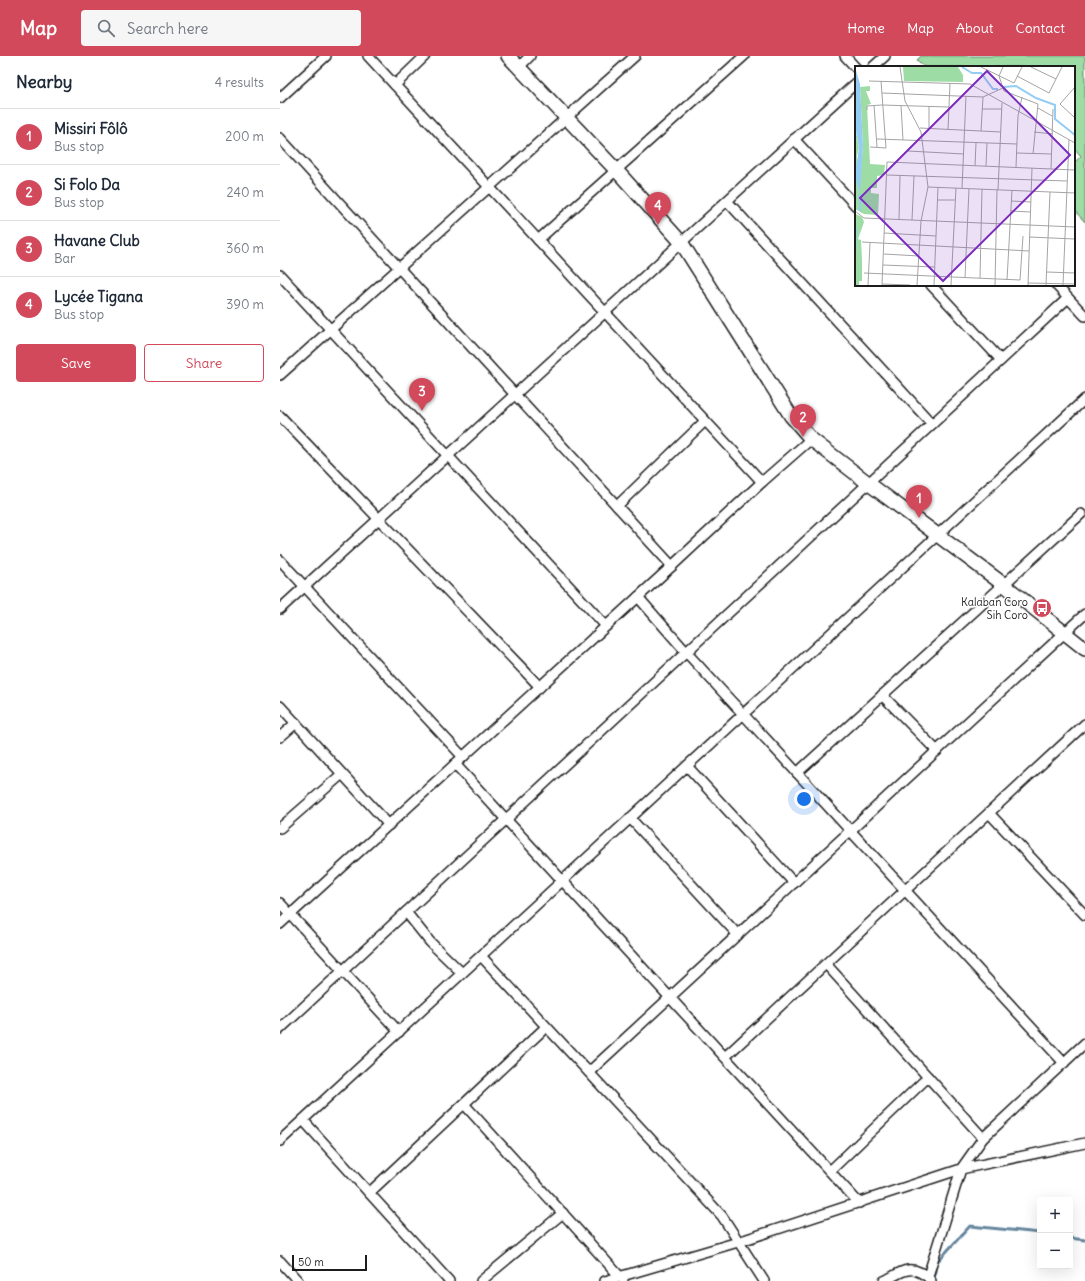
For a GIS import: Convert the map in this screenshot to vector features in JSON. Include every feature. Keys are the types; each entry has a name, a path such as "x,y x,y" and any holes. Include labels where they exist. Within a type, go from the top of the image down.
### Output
{"main road":[{"path":"508,56 567,117 682,242 791,416 811,439 1003,584 1085,649"}],"street":[{"path":"280,98 326,56"},
{"path":"368,56 762,482"},
{"path":"394,85 425,56"},
{"path":"518,67 530,56"},
{"path":"280,375 635,56"},
{"path":"538,240 744,56"},
{"path":"845,56 855,67"},
{"path":"874,66 885,56"},
{"path":"280,609 855,84"},
{"path":"280,138 672,566"},
{"path":"794,140 855,205"},
{"path":"727,201 932,424"},
{"path":"280,275 606,626"},
{"path":"932,286 1001,360"},
{"path":"1057,286 1085,316"},
{"path":"280,1029 1068,298"},
{"path":"280,1141 1085,399"},
{"path":"280,416 540,687"},
{"path":"617,506 705,421"},
{"path":"280,924 762,482 811,439"},
{"path":"797,772 1081,514"},
{"path":"280,560 463,757"},
{"path":"638,597 686,652 1064,1063"},
{"path":"589,1072 1085,614"},
{"path":"882,695 937,751"},
{"path":"280,706 389,825"},
{"path":"280,737 296,723"},
{"path":"725,1056 1085,724"},
{"path":"455,764 859,1203"},
{"path":"687,766 794,883"},
{"path":"280,828 342,774"},
{"path":"989,813 1085,915"},
{"path":"630,818 738,935"},
{"path":"280,904 399,1032"},
{"path":"406,912 430,942 462,973"},
{"path":"481,956 722,1216 764,1281"},
{"path":"826,964 983,1138"},
{"path":"369,1193 546,1027"},
{"path":"884,1281 908,1270 917,1271 929,1279 961,1169 983,1138 1085,1043"},
{"path":"830,1171 928,1077"},
{"path":"464,1104 622,1279"},
{"path":"303,1120 448,1281"},
{"path":"604,1281 622,1279 961,1169 1085,1143"},
{"path":"481,1281 563,1213"},
{"path":"280,1261 298,1281"}],"green space":[{"path":"921,56 1085,56 1085,222 1075,211 1075,162 1081,156 1075,149 1075,66 923,66 917,60"}],"waterway":[{"path":"934,1281 936,1263 970,1226 1037,1233"},
{"path":"1073,1238 1085,1240"}],"place":[{"name":"Lycée Tigana","path":"658,225"},
{"name":"Havane Club","path":"422,411"},
{"name":"Si Folo Da","path":"803,437"},
{"name":"Missiri Fôlô","path":"919,518"},
{"name":"Kalaban Coro Sih Coro","path":"1042,608"}]}
